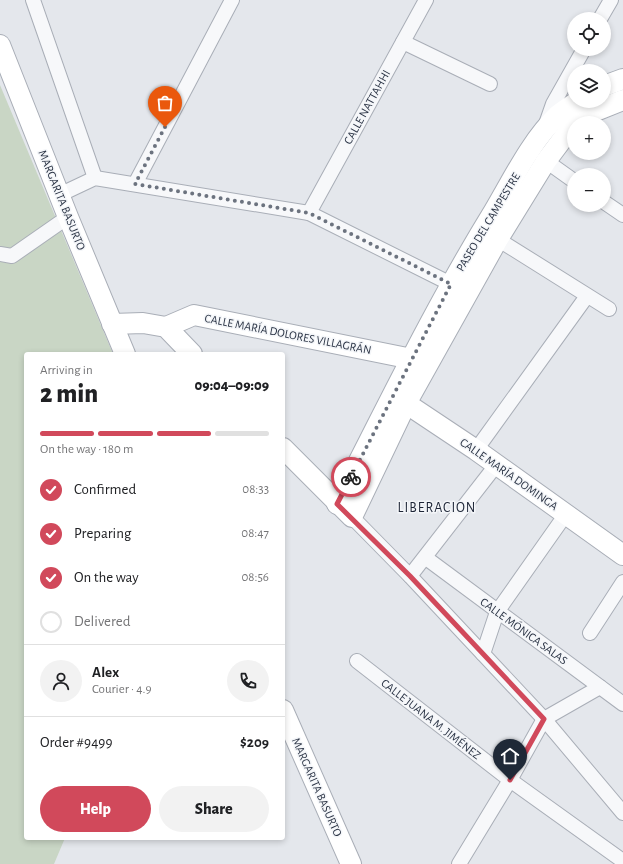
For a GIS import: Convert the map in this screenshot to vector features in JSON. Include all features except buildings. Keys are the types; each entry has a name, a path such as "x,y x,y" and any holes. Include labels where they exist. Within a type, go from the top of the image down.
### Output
{"street":[{"path":"34,0 95,178"},
{"path":"135,184 232,0"},
{"name":"CALLE NATTAHHI","path":"309,213 426,0"},
{"path":"604,12 610,0"},
{"path":"403,42 490,84"},
{"name":"MARGARITA BASURTO","path":"0,45 68,217 124,352"},
{"path":"542,134 554,104 580,56"},
{"path":"611,83 623,79"},
{"path":"588,116 593,112 623,100"},
{"name":"PASEO DEL CAMPESTRE","path":"337,504 400,398 490,235 531,150 558,115 568,108"},
{"name":"PASEO DEL CAMPESTRE","path":"352,517 400,398 412,359 451,284 567,133"},
{"path":"546,161 567,176"},
{"path":"59,194 95,178 309,213 451,284"},
{"path":"611,207 623,215"},
{"path":"0,254 12,256 68,217"},
{"path":"490,235 609,309"},
{"path":"476,450 587,296"},
{"name":"CALLE MARÍA DOLORES VILLAGRÁN","path":"166,327 194,315 412,359"},
{"path":"112,324 143,324 166,327 190,352"},
{"name":"CALLE MARÍA DOMINGA","path":"400,398 497,464 623,555"},
{"path":"285,450 410,576 544,719 623,813"},
{"path":"410,576 426,558 497,464"},
{"path":"483,654 497,612 566,514"},
{"name":"CALLE MÓNICA SALAS","path":"426,558 623,704"},
{"path":"590,633 623,582"},
{"name":"CALLE JUANA M. JIMÉNEZ","path":"357,661 510,780 623,861"},
{"path":"459,864 510,780 544,719 600,687"},
{"name":"MARGARITA BASURTO","path":"285,715 351,864"}],"green space":[{"path":"0,85 112,352 24,352 24,840 64,840 54,864 0,864"}],"way so far":[{"path":"165,127 135,184 309,213 451,284 351,477"}],"district":[{"name":"LIBERACION","path":"437,507"}],"route":[{"path":"351,477 337,504 352,517 410,576 544,719 510,780"}]}
